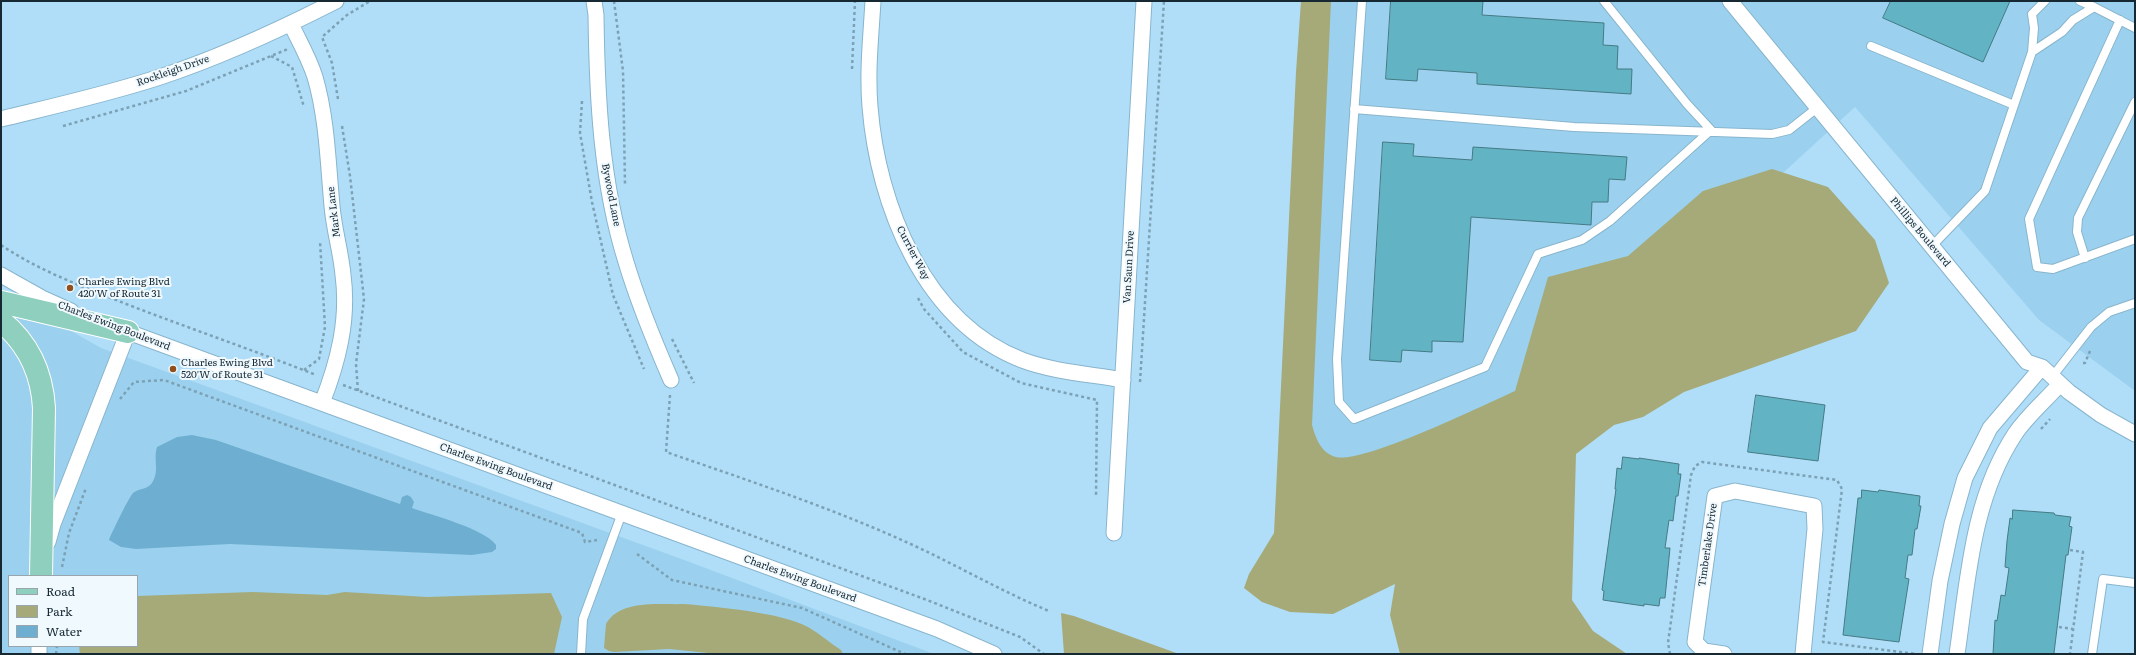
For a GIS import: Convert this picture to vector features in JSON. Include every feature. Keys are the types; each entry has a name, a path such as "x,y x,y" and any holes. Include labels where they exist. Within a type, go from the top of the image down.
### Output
{"main road":[{"path":"1,302 128,332"},
{"path":"1,321 16,335 30,355 39,376 43,392 41,575"}],"street":[{"name":"Rockleigh Drive","path":"1,119 105,93 161,76 234,49 291,24 336,1"},
{"name":"Bywood Lane","path":"594,1 596,15 598,109 604,160 613,210 625,260 646,321 671,380"},
{"name":"Currier Way","path":"873,1 869,66 870,106 875,145 884,184 897,221 913,257 933,289 952,313 971,331 995,348 1022,360 1047,368 1123,380"},
{"name":"Van Saun Drive","path":"1114,533 1144,1"},
{"name":"Phillips Boulevard","path":"1730,1 2027,362 2051,376 2101,415 2135,434"},
{"name":"Mark Lane","path":"291,24 314,76 321,100 332,208 343,276 344,311 342,333 331,380 322,403"},
{"name":"Charles Ewing Boulevard","path":"1,275 42,298 128,332 937,629 994,654"},
{"path":"41,575 53,524 128,332"},
{"path":"1930,654 1940,581 1952,524 1965,478 1990,428 2051,376"},
{"path":"1957,654 1976,530 1990,484 2016,434 2051,376"},
{"name":"Timberlake Drive","path":"1724,654 1704,651 1695,642 1715,496 1735,491 1814,506 1815,530 1803,654"}],"lane":[{"path":"1362,1 1337,359 1339,402 1354,419 1485,367 1538,254 1582,240 1599,229 1712,130"},
{"path":"1604,1 1687,104 1712,130"},
{"path":"1932,246 1985,191 2032,52 2034,28 2032,14 2045,1"},
{"path":"2080,1 2135,28"},
{"path":"2032,52 2062,32 2074,20 2094,7"},
{"path":"2120,20 2029,219 2037,267 2053,269 2135,239"},
{"path":"1871,46 2014,105"},
{"path":"2085,258 2077,232 2078,218 2135,102"},
{"path":"1354,109 1574,126 1712,130 1772,134 1789,130 1817,108"},
{"path":"2051,376 2091,326 2109,312 2135,303"},
{"path":"581,654 583,619 622,513"},
{"path":"2092,654 2103,579 2135,583"}],"path":[{"path":"63,126 186,91 301,44 322,37 347,15 370,1"},
{"path":"614,1 623,71 625,188"},
{"path":"853,76 851,61 855,1"},
{"path":"1140,384 1164,1"},
{"path":"322,37 332,63 338,101"},
{"path":"271,56 292,67 305,109"},
{"path":"342,124 350,176 364,299 356,364 358,391"},
{"path":"304,370 319,358 325,327 320,239"},
{"path":"1,245 21,259 85,288 173,323 927,600 1020,638 1044,654"},
{"path":"918,297 924,309 963,352 1021,383 1097,400 1096,496"},
{"path":"670,334 694,384"},
{"path":"2083,363 2085,363 2086,357 2094,345"},
{"path":"117,402 134,382 164,380 582,533 585,542 597,540"},
{"path":"671,380 666,452 785,493 915,546 1010,595 1049,611"},
{"path":"2039,431 2050,419"},
{"path":"1670,654 1668,643 1691,475 1695,466 1702,462 1837,480 1842,489 1823,642 1919,654"},
{"path":"61,569 69,533 88,482"},
{"path":"2070,550 2083,552 2070,654"},
{"path":"636,554 672,580 802,608 905,654"},
{"path":"2059,627 2073,629"}],"shaded area":[{"path":"1326,1 2135,1 2135,391 2039,320 1855,107 1524,410 1307,473"},
{"path":"1,291 101,348 687,561 934,654 1,654"}],"green space":[{"path":"1301,1 1331,1 1312,425 1320,445 1331,455 1336,457 1350,457 1371,452 1424,432 1515,391 1548,277 1628,256 1703,191 1772,169 1828,187 1875,240 1889,283 1856,331 1684,392 1643,417 1614,425 1576,454 1572,600 1593,631 1627,654 1400,654 1390,615 1395,584 1333,614 1290,612 1262,602 1244,588 1249,574 1274,533 1296,72"},
{"path":"253,592 327,595 345,592 427,597 551,593 562,617 554,654 80,654 79,647 138,647 138,596"},
{"path":"684,604 748,611 796,622 817,633 841,650 843,654 718,654 669,649 614,652 604,648 606,624 612,616 621,610 641,605"},
{"path":"1061,613 1074,616 1179,654 1064,654"}],"water":[{"path":"192,435 216,440 400,504 402,497 407,495 411,497 414,502 412,508 457,523 481,533 496,545 496,549 492,552 472,555 230,544 136,549 121,547 109,540 133,493 148,487 152,483 156,474 157,447 177,437"}],"building":[{"path":"1391,1 1483,1 1482,15 1604,23 1603,45 1618,46 1617,69 1632,69 1631,94 1477,84 1477,73 1418,69 1417,81 1386,79"},
{"path":"1891,1 2010,1 1983,62 1883,18"},
{"path":"1383,142 1414,144 1413,156 1472,160 1473,147 1627,157 1625,180 1609,179 1608,202 1592,202 1591,225 1471,217 1463,342 1432,341 1432,352 1402,350 1401,362 1370,360"},
{"path":"1756,395 1825,405 1818,461 1748,452"},
{"path":"1623,457 1679,464 1678,474 1681,474 1678,496 1676,496 1673,521 1669,520 1665,548 1670,548 1665,598 1660,598 1659,606 1644,604 1644,606 1603,600 1604,591 1602,590 1616,489 1617,468 1621,469"},
{"path":"1862,490 1878,492 1879,490 1920,496 1919,506 1921,506 1917,529 1915,529 1912,555 1908,555 1905,578 1909,579 1899,642 1843,635 1858,498 1861,498"},
{"path":"2013,510 2054,513 2055,515 2071,517 2069,526 2072,527 2068,555 2066,555 2054,653 2052,654 1993,654 1995,620 1997,621 2001,595 2005,596 2009,568 2005,567 2010,518 2012,519"}],"place":[{"name":"Charles Ewing Blvd 420'W of Route 31","path":"70,288"},
{"name":"Charles Ewing Blvd 520'W of Route 31","path":"173,369"}]}
